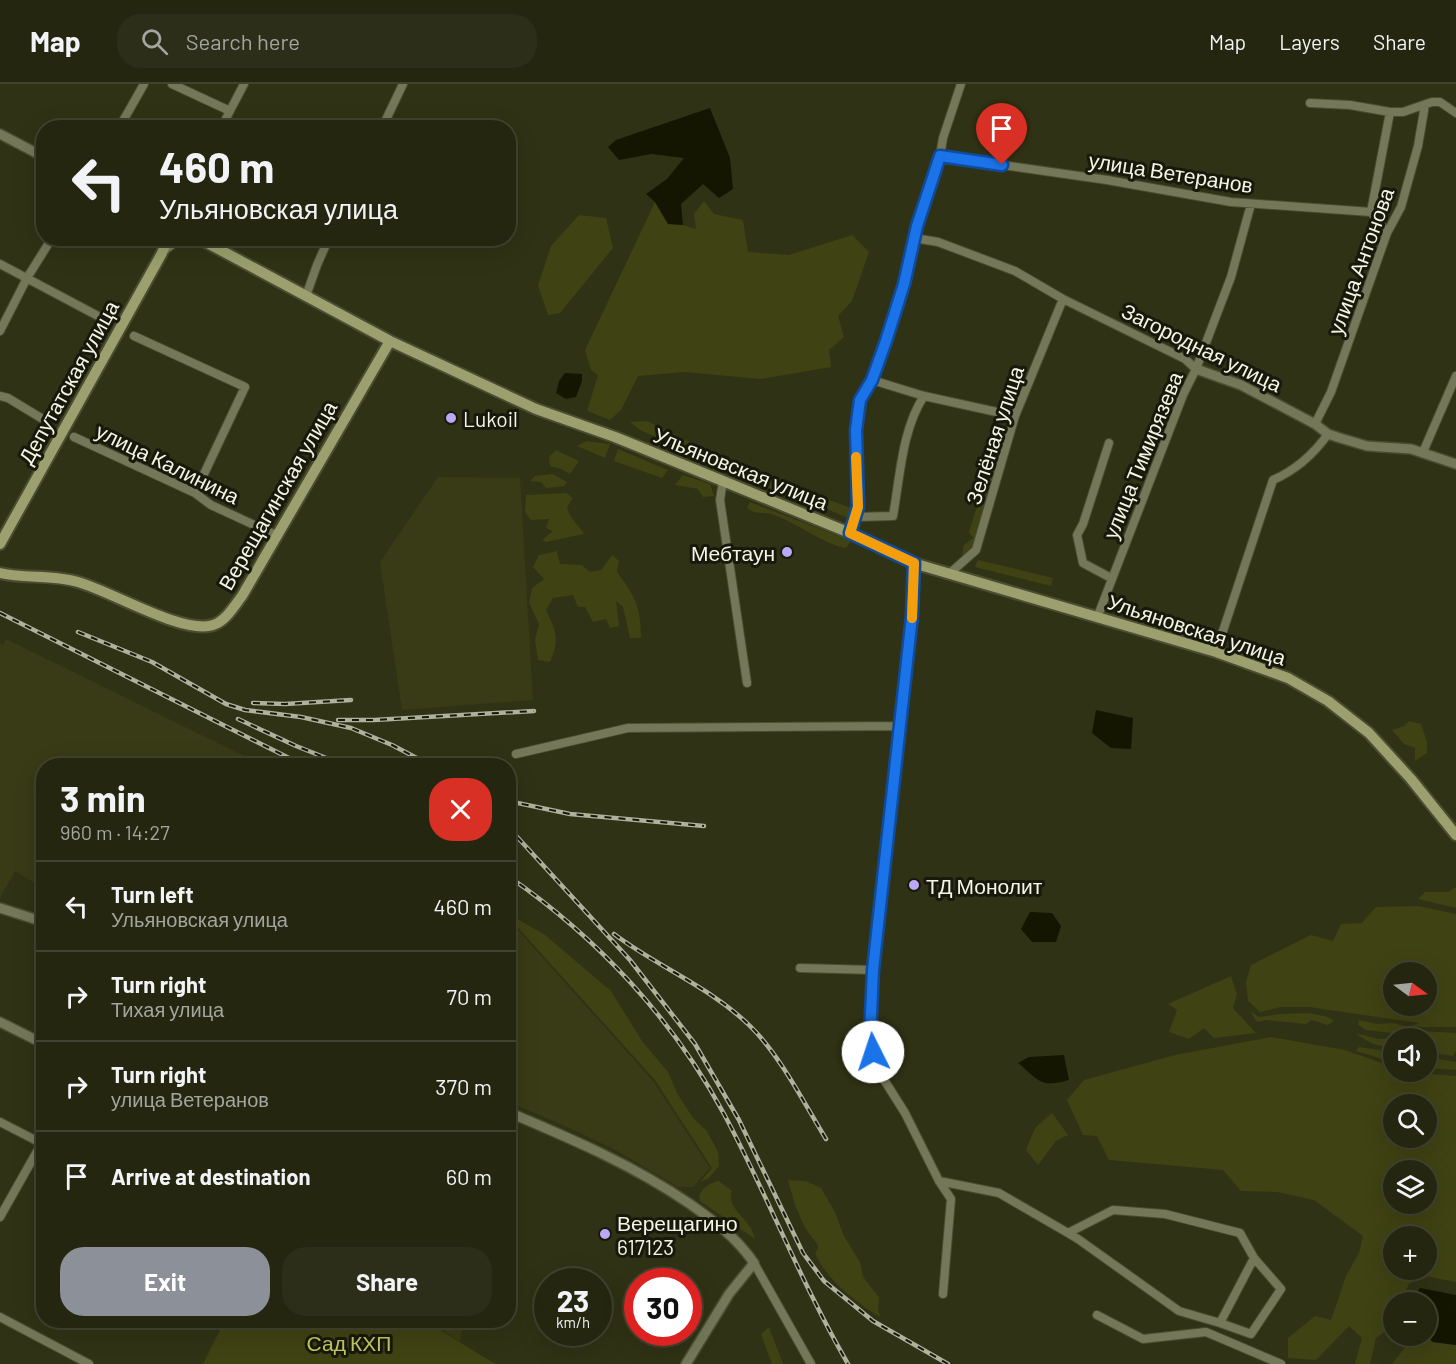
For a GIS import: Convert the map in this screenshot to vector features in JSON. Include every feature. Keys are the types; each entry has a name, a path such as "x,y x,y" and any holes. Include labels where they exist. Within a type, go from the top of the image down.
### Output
{"main road":[{"name":"Депутатская улица","path":"1,543 165,246"},
{"name":"Ульяновская улица","path":"213,246 390,341 536,409 615,437 850,533 914,563 1216,652 1288,678 1321,696 1350,716 1369,733 1411,779 1456,835"},
{"name":"Верещагинская улица","path":"0,573 76,581 172,620 202,627 214,625 232,610 278,536 390,341"}],"street":[{"path":"123,120 144,84"},
{"path":"172,84 230,111"},
{"path":"225,120 244,84"},
{"path":"386,120 403,84"},
{"path":"850,533 856,517 856,430 860,400 872,380 904,284 914,238 961,84"},
{"path":"1310,103 1350,105 1403,112 1432,102 1440,102 1456,113"},
{"name":"улица Антонова","path":"1315,424 1331,392 1387,233 1401,207 1418,146 1425,105"},
{"path":"1387,233 1371,212 1390,112"},
{"path":"0,134 36,154"},
{"name":"улица Ветеранов","path":"940,156 1251,204 1371,212"},
{"name":"улица Тимирязева","path":"1097,618 1231,277 1251,204"},
{"name":"Загородная улица","path":"914,238 938,242 1015,271 1063,299 1185,359 1196,369 1241,385 1315,424 1328,434 1354,443 1423,452 1456,464"},
{"path":"0,331 27,278 47,246"},
{"path":"162,253 169,246"},
{"path":"306,296 326,246"},
{"path":"0,264 98,316"},
{"name":"Зелёная улица","path":"949,574 976,550 1016,416 1063,299"},
{"path":"134,336 245,387 195,493"},
{"path":"1423,452 1456,376"},
{"path":"872,380 924,396 1016,416"},
{"path":"0,396 8,398 41,418"},
{"path":"856,517 893,516 905,447 915,408 924,396"},
{"path":"1216,652 1273,480 1289,473 1302,463 1319,447 1328,434"},
{"name":"улица Калинина","path":"74,437 195,493 211,505 278,536"},
{"path":"1109,443 1083,524 1077,535 1083,563 1112,578"},
{"path":"723,481 720,500 747,683"},
{"path":"914,563 912,616 873,970 870,1036 876,1067 905,1113 939,1181 951,1199 943,1294"},
{"path":"516,754 628,728 899,726"},
{"path":"0,908 36,919"},
{"path":"800,968 873,970"},
{"path":"0,1022 36,1040"},
{"path":"516,1115 601,1152 657,1182 731,1235 754,1263 811,1364"},
{"path":"0,1122 36,1138"},
{"path":"0,1217 36,1152"},
{"path":"939,1181 999,1193 1068,1233 1179,1311 1251,1334 1281,1289 1254,1258 1240,1233 1165,1214 1113,1210 1068,1233"},
{"path":"1220,1323 1254,1258"},
{"path":"686,1364 729,1294 754,1263"},
{"path":"1096,1315 1143,1339 1206,1332 1281,1364"},
{"path":"0,1317 86,1363"}],"shaded area":[{"path":"710,108 730,158 733,189 719,198 703,184 681,204 683,225 668,224 655,202 646,194 667,179 684,158 651,154 619,160 608,147 616,140"},
{"path":"565,373 582,374 576,397 566,399 556,393 559,381"},
{"path":"438,477 520,478 533,700 402,710 380,562"},
{"path":"6,639 248,758 36,758 36,884 15,871 0,898 0,643 3,645"},
{"path":"1096,710 1133,718 1131,749 1111,748 1092,733"},
{"path":"1030,912 1052,913 1061,926 1056,942 1032,942 1021,929"},
{"path":"516,928 653,1081 710,1168 693,1187 678,1187 617,1151 516,1105"},
{"path":"1064,1055 1069,1080 1059,1082 1041,1081 1018,1063 1029,1057"},
{"path":"1420,1288 1456,1295 1456,1345 1437,1343 1437,1292 1417,1292"},
{"path":"438,1328 463,1328 460,1342"}],"green space":[{"path":"704,201 714,214 743,220 748,252 789,255 852,235 869,252 852,301 838,316 844,337 829,350 831,367 760,379 685,372 638,376 621,410 610,420 587,411 598,375 591,370 585,350 655,202 668,224 696,229 694,214"},
{"path":"579,215 606,218 613,248 560,313 548,315 538,285 551,246"},
{"path":"647,421 720,456 711,461 640,430 630,422"},
{"path":"586,441 610,444 605,458 577,446"},
{"path":"618,449 668,470 662,478 614,461"},
{"path":"556,450 579,461 570,474 550,466 549,457"},
{"path":"994,462 998,466 975,544 964,557 962,554 964,545 973,538 969,532"},
{"path":"741,473 761,480 767,477 777,483 778,491 737,478"},
{"path":"553,474 567,482 564,486 546,488 541,482 530,481 535,476"},
{"path":"683,475 710,484 714,496 703,497 698,489 675,485"},
{"path":"796,488 854,509 850,519 788,492"},
{"path":"566,493 573,498 567,507 568,511 584,534 546,542 542,540 553,531 546,528 549,519 531,520 525,512 526,495"},
{"path":"750,502 851,541 846,548 830,543 782,518 757,513 747,508"},
{"path":"557,551 560,564 582,565 590,572 601,570 612,555 619,561 617,572 636,602 641,638 630,638 623,607 616,601 619,626 610,628 606,619 593,622 585,607 578,607 573,595 553,598 546,610 556,636 555,648 550,662 538,660 535,640 539,624 529,603 532,588 544,579 533,567 539,555"},
{"path":"978,560 1053,578 1051,586 975,567"},
{"path":"1409,721 1421,724 1427,742 1427,753 1415,761 1415,748 1404,744 1392,730 1404,726"},
{"path":"1456,887 1456,908 1418,899 1425,892 1448,892"},
{"path":"1418,906 1456,914 1456,1027 1383,1028 1383,1032 1366,1030 1358,1025 1359,1020 1409,1027 1419,1023 1309,1007 1281,1007 1260,1012 1248,1001 1246,982 1251,965 1311,935 1333,941 1341,924 1362,923 1376,907"},
{"path":"516,918 545,935 611,991 642,1041 668,1072 677,1093 693,1118 707,1131 718,1152 719,1166 709,1178 700,1182 712,1168 655,1080 516,925"},
{"path":"1231,976 1237,994 1233,1008 1256,1033 1214,1038 1204,1028 1189,1039 1169,1032 1177,1010 1168,1004"},
{"path":"1250,1011 1259,1017 1309,1013 1328,1017 1334,1021 1328,1025 1312,1020 1306,1024 1265,1020 1257,1022"},
{"path":"1437,1032 1456,1033 1456,1051 1453,1056 1437,1054"},
{"path":"1355,1033 1383,1039 1383,1046 1373,1044"},
{"path":"1271,1037 1345,1050 1383,1063 1383,1082 1437,1082 1437,1074 1456,1076 1456,1282 1437,1278 1437,1226 1383,1226 1383,1280 1417,1280 1409,1284 1405,1292 1383,1292 1383,1333 1376,1338 1370,1364 1355,1364 1362,1338 1349,1326 1316,1360 1288,1358 1288,1338 1315,1316 1331,1320 1346,1276 1359,1253 1363,1236 1314,1200 1277,1192 1241,1191 1223,1170 1109,1160 1097,1136 1083,1135 1067,1100 1084,1080 1175,1055"},
{"path":"1359,1047 1383,1051 1383,1059 1356,1051"},
{"path":"1437,1059 1456,1062 1456,1070 1437,1069"},
{"path":"1052,1113 1068,1135 1056,1141 1038,1165 1026,1150 1035,1128"},
{"path":"788,1180 806,1181 821,1188 835,1212 844,1236 860,1262 863,1277 879,1297 880,1317 843,1290 826,1272 815,1253 818,1245 805,1228 795,1205"},
{"path":"719,1181 732,1191 732,1203 749,1225 755,1239 700,1201 699,1196 704,1188"},
{"path":"769,1327 783,1364 772,1364 761,1334"},
{"name":"Сад КХП","path":"221,1328 437,1328 496,1364 203,1364"},
{"path":"1437,1343 1456,1345 1456,1364 1392,1364 1406,1346 1437,1346"}],"railway":[{"path":"0,613 289,758"},
{"path":"78,632 152,662 226,704 245,710 301,717 351,728 417,758"},
{"path":"253,703 285,704 351,700"},
{"path":"338,720 534,711"},
{"path":"238,719 326,758"},
{"path":"516,803 570,814 704,826"},
{"path":"516,836 630,960 695,1044 739,1120 803,1253 824,1281 873,1321 948,1364"},
{"path":"516,882 541,900 602,953 657,1013 681,1045 724,1114 815,1302 848,1364"},
{"path":"614,934 701,988 750,1026 781,1065 826,1139"}],"slow traffic":[{"path":"856,457 858,507 850,533 914,563 912,618"}],"place":[{"name":"Lukoil","path":"451,418"},
{"name":"Мебтаун","path":"787,552"},
{"name":"ТД Монолит","path":"914,885"},
{"name":"Верещагино 617123","path":"605,1234"}],"route":[{"path":"873,1052 870,1036 873,970 912,616 914,563 850,533 858,507 856,430 860,400 872,380 886,341 904,284 917,226 940,156 1002,165"}]}
